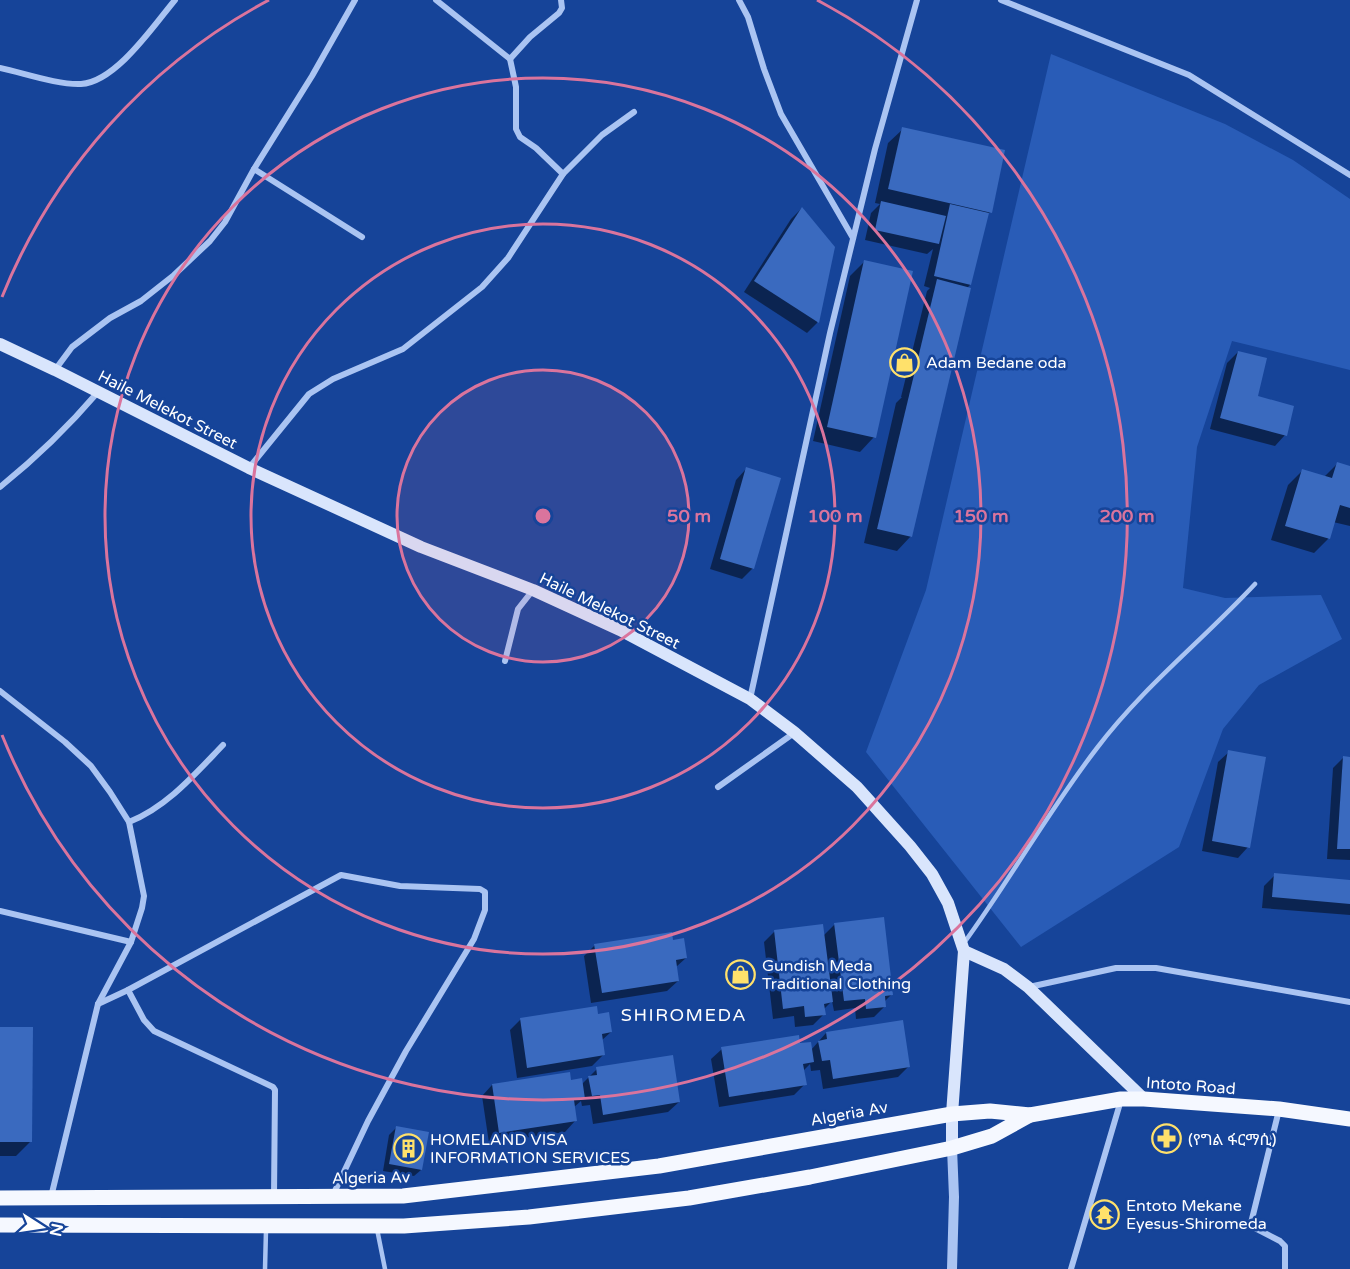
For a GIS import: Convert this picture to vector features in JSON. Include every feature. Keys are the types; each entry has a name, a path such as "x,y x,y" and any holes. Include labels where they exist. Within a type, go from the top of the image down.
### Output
{"main road":[{"name":"Haile Melekot Street","path":"0,344 249,468 421,547 533,590 621,630 750,699 794,732 857,787 932,874 948,903 963,948 952,1114 952,1148"},
{"path":"963,948 1004,969 1028,987 1143,1099"},
{"name":"Intoto Road","path":"1030,1115 1121,1099 1143,1099 1279,1109 1350,1119"},
{"name":"Algeria Av","path":"0,1198 403,1196 659,1166 952,1114 990,1111 1030,1115"},
{"path":"0,1225 404,1226 529,1217 689,1198 810,1177 952,1148 992,1136 1030,1115"}],"street":[{"path":"0,68 82,84 101,79 118,66 175,0"},
{"path":"55,370 72,348 110,318 141,301 174,275 210,241 225,222 355,0"},
{"path":"436,0 510,59 516,87 516,129 520,137 536,148 563,174"},
{"path":"510,59 530,37 560,13 561,0"},
{"path":"739,0 748,17 781,114 854,238"},
{"path":"750,699 830,333 875,149 916,0"},
{"path":"1001,0 1189,75 1350,175"},
{"path":"249,468 309,394 333,379 403,349 482,287 508,258 563,174 602,135 634,112"},
{"path":"254,169 362,237"},
{"path":"0,487 31,462 72,422 98,392"},
{"path":"505,661 518,609 533,590"},
{"path":"0,691 65,742 91,766 129,822 144,896 131,942 98,1004 51,1198"},
{"path":"718,788 794,732"},
{"path":"129,822 156,809 223,745"},
{"path":"98,1004 341,875 400,886 480,889 485,892 485,910 474,939 384,1091 332,1195"},
{"path":"0,911 131,942"},
{"path":"1028,987 1116,968 1155,968 1350,1002"},
{"path":"128,990 144,1020 154,1030 267,1082 273,1087 275,1090 274,1196"},
{"path":"1071,1269 1121,1099"},
{"path":"1279,1109 1251,1223 1253,1227 1285,1246 1285,1269"},
{"path":"952,1148 954,1197 952,1269"}],"lane":[{"path":"963,948 1097,747 1169,667 1226,615 1255,584"},
{"path":"265,1269 266,1225"},
{"path":"376,1226 385,1269"}],"shaded area":[{"path":"1051,54 1225,124 1293,160 1350,199 1350,370 1232,341 1197,447 1183,588 1225,598 1321,595 1342,639 1259,685 1223,729 1179,847 1021,947 866,752 926,590"}],"building":[{"path":"902,127 1005,150 992,213 888,189"},
{"path":"881,201 946,216 939,244 875,230"},
{"path":"950,204 989,213 971,285 934,276"},
{"path":"802,207 835,247 819,323 754,281"},
{"path":"864,260 913,271 876,438 827,427"},
{"path":"937,279 971,288 912,537 877,529"},
{"path":"1238,351 1267,358 1258,396 1294,406 1287,436 1220,418"},
{"path":"1337,462 1350,466 1350,508 1340,505 1330,539 1285,526 1302,469 1332,478"},
{"path":"746,467 781,478 754,569 720,559"},
{"path":"1228,750 1266,757 1250,848 1212,841"},
{"path":"1343,756 1350,757 1350,849 1337,849"},
{"path":"1274,873 1350,880 1350,904 1272,897"},
{"path":"884,917 893,995 885,996 886,1007 866,1009 865,999 844,1001 834,923"},
{"path":"823,924 833,1002 824,1004 826,1015 805,1017 804,1006 783,1009 774,930"},
{"path":"672,932 673,940 684,938 687,958 676,960 679,981 602,993 594,944"},
{"path":"597,1006 598,1014 609,1012 612,1032 602,1034 605,1055 527,1068 520,1018"},
{"path":"903,1020 910,1067 833,1079 830,1060 822,1061 818,1041 827,1039 826,1032"},
{"path":"0,1027 33,1027 32,1142 0,1142"},
{"path":"799,1035 800,1043 811,1042 814,1062 803,1064 807,1085 729,1097 721,1047"},
{"path":"673,1055 680,1102 603,1115 600,1095 592,1096 588,1076 597,1075 596,1067"},
{"path":"570,1072 571,1080 582,1078 585,1099 574,1100 577,1121 499,1133 492,1084"},
{"name":"HOMELAND VISA INFORMATION SERVICES","path":"396,1126 429,1132 422,1170 389,1164"}],"place":[{"name":"Adam Bedane oda","path":"905,362"},
{"name":"Gundish Meda Traditional Clothing","path":"741,974"},
{"name":"(የግል ፋርማሲ)","path":"1167,1139"},
{"name":"HOMELAND VISA INFORMATION SERVICES","path":"409,1148"},
{"name":"Entoto Mekane Eyesus-Shiromeda","path":"1105,1214"}],"district":[{"name":"SHIROMEDA","path":"684,1015"}]}
